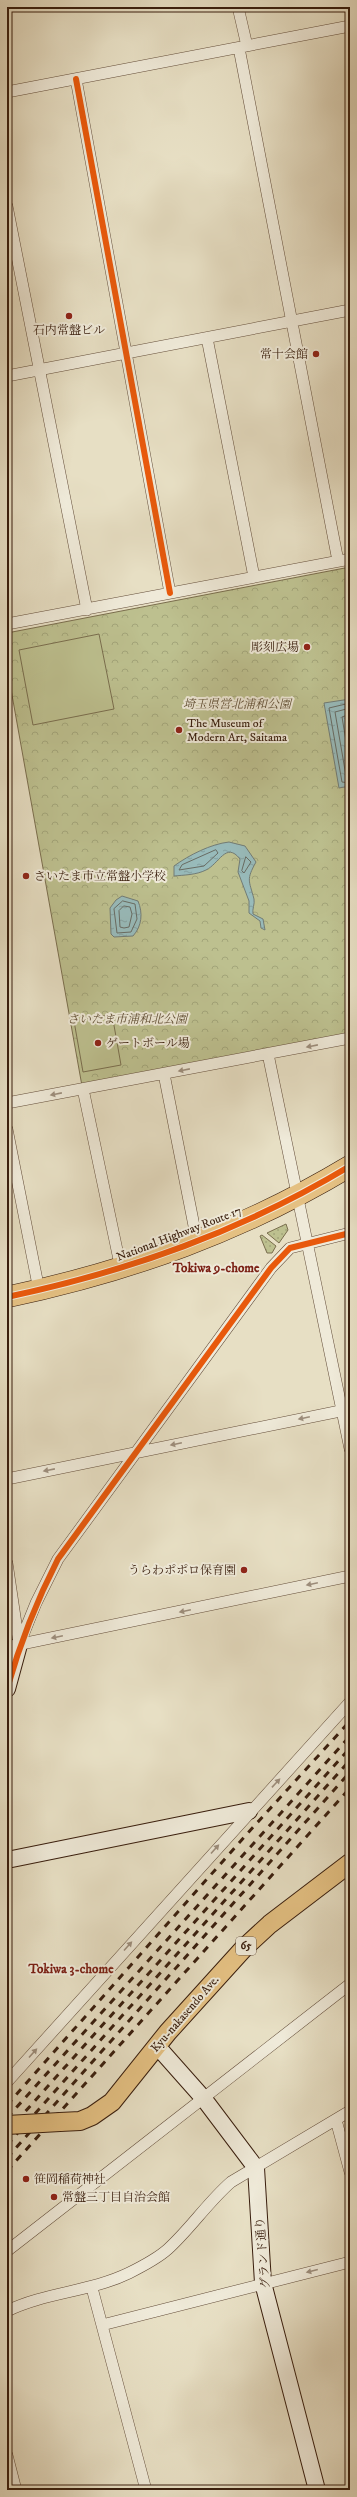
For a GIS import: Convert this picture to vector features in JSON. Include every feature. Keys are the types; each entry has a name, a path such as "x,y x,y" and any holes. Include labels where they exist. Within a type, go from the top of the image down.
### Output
{"highway":[{"name":"National Highway Route 17","path":"7,1297 121,1269 197,1241 296,1197 350,1166"}],"main road":[{"name":"Kyu-nakasendo Ave.","path":"7,2125 80,2120 102,2110 112,2102 157,2046 258,1934 349,1867"}],"street":[{"path":"238,7 243,47 338,561"},
{"path":"7,92 350,26"},
{"path":"76,79 170,592"},
{"path":"7,206 87,610"},
{"path":"7,376 350,310"},
{"path":"207,338 254,577"},
{"path":"7,624 350,559"},
{"path":"7,1103 350,1038"},
{"path":"268,1054 306,1243 346,1410 350,1449"},
{"path":"164,1074 197,1241"},
{"path":"83,1089 121,1269"},
{"path":"7,1129 39,1290"},
{"path":"13,1646 58,1559 134,1453 271,1268 290,1248 306,1243 350,1234"},
{"path":"7,1479 346,1410"},
{"path":"7,1563 13,1646 7,1689"},
{"path":"13,1646 350,1576"},
{"path":"7,2082 249,1812 350,1702"},
{"path":"7,1860 249,1812"},
{"path":"7,2251 350,1984"},
{"path":"157,2046 167,2054 204,2099 256,2168"},
{"path":"7,2311 68,2291 92,2288 129,2273 168,2249 214,2197 231,2182 350,2111"},
{"path":"336,2120 350,2172"},
{"name":"グランド通り","path":"256,2168 263,2283 317,2490"},
{"path":"102,2326 263,2283 350,2262"},
{"path":"92,2288 146,2490"},
{"path":"7,2455 16,2490"}],"green space":[{"name":"埼玉県営北浦和公園","path":"350,567 350,1035 82,1086 7,667 7,633"},
{"path":"99,634 114,709 33,725 19,650"},
{"name":"ゲートボール場","path":"112,1014 121,1065 83,1072 74,1021"},
{"path":"286,1224 288,1230 279,1243 267,1233"},
{"path":"262,1235 276,1246 272,1253 267,1253 260,1236"}],"water":[{"path":"350,699 350,786 339,788 324,703"},
{"path":"229,842 245,846 256,862 249,880 254,901 253,914 263,919 265,930 261,928 260,921 249,913 249,901 238,872 240,859 235,854 231,852 227,853 211,867 202,872 174,876 174,866 186,858 208,848"},
{"path":"122,896 138,901 141,910 141,919 140,924 133,936 114,937 111,934 110,908 116,900"}],"railway":[{"path":"7,2105 246,1835 350,1721"},
{"path":"7,2118 350,1736"},
{"path":"7,2132 350,1748"},
{"path":"7,2145 350,1760"},
{"path":"7,2158 350,1772"},
{"path":"7,2171 350,1788"}],"cycle path":[{"path":"76,79 170,593"},
{"path":"7,1297 53,1287 97,1275 184,1246 268,1210 350,1166"},
{"path":"7,1689 17,1655 29,1623 58,1559 271,1268 290,1248 350,1233"}],"place":[{"name":"石内常盤ビル","path":"69,316"},
{"name":"常十会館","path":"316,354"},
{"name":"彫刻広場","path":"307,647"},
{"name":"The Museum of Modern Art, Saitama","path":"179,730"},
{"name":"さいたま市立常盤小学校","path":"26,876"},
{"name":"ゲートボール場","path":"98,1043"},
{"name":"うらわポポロ保育園","path":"244,1570"},
{"name":"笹岡稲荷神社","path":"26,2179"},
{"name":"常盤三丁目自治会館","path":"54,2197"}],"district":[{"name":"Tokiwa 9-chome","path":"216,1268"},
{"name":"Tokiwa 3-chome","path":"71,1969"}],"park label":[{"name":"さいたま市浦和北公園","path":"127,1019"}]}
